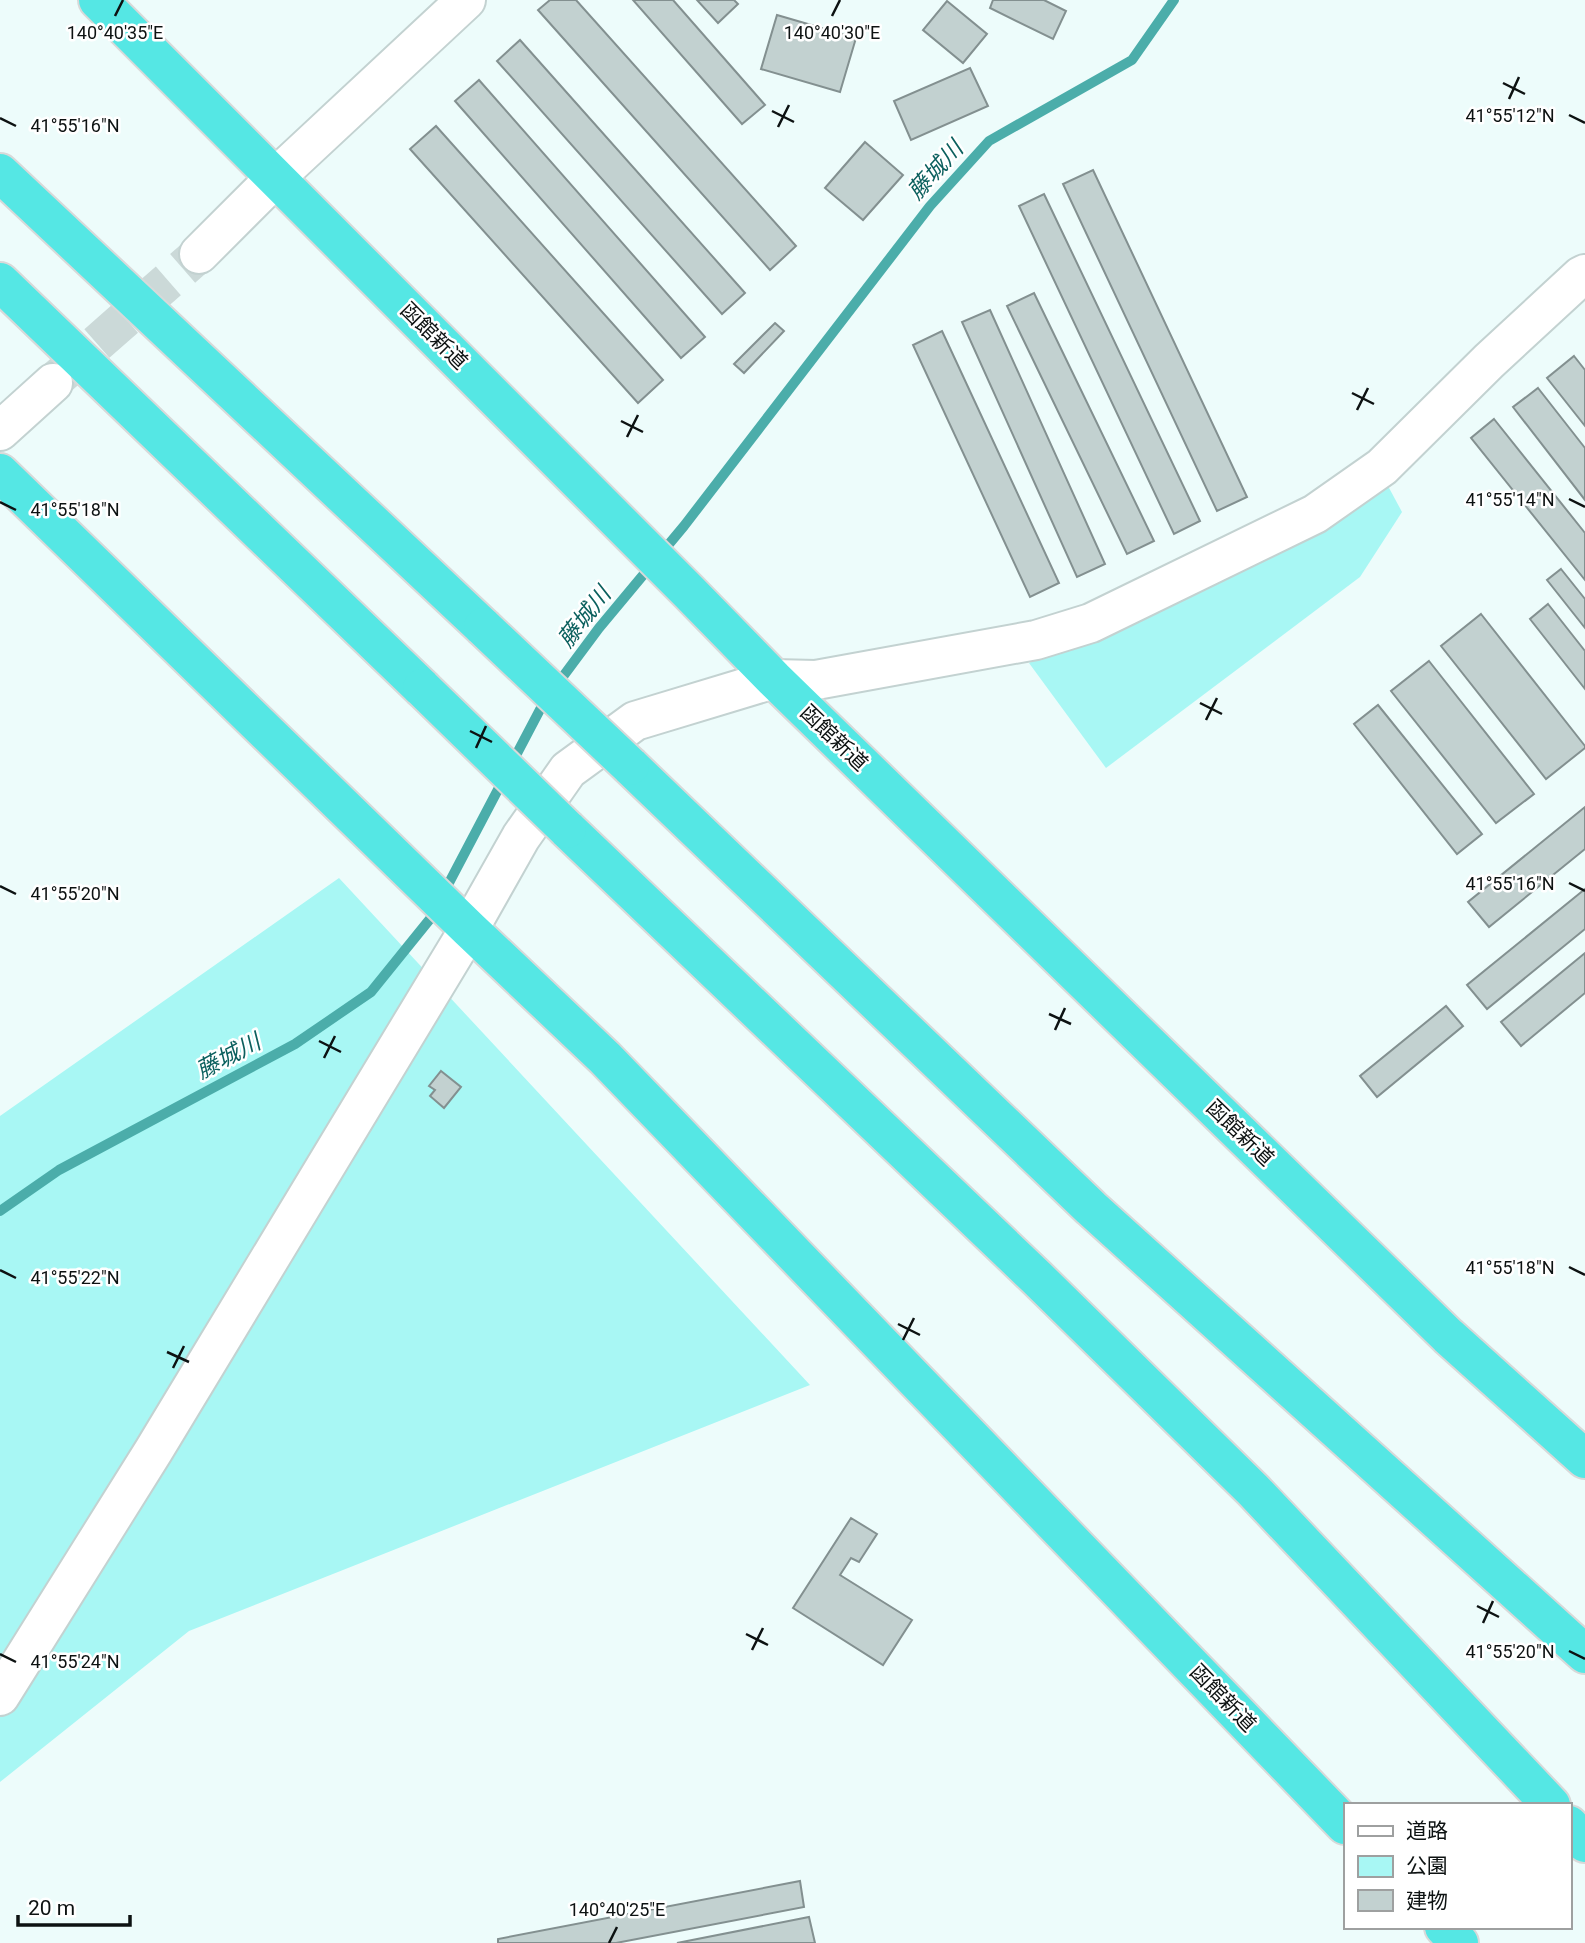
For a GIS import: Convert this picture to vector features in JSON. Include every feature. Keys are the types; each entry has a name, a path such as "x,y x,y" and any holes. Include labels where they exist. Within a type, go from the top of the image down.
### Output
{"highway":[{"name":"函館新道","path":"98,0 774,679 1448,1336 1585,1459"},
{"path":"0,173 630,766 1090,1208 1585,1654"},
{"path":"0,282 1027,1269 1253,1490 1549,1803"},
{"name":"函館新道","path":"0,473 459,920 605,1058 1344,1824"},
{"path":"1571,1827 1585,1843"},
{"path":"1446,1929 1459,1943"}],"street":[{"path":"199,254 276,177 466,0"},
{"path":"0,1696 154,1450 459,920 568,770 635,721 774,679 816,680 1036,640 1091,623 1315,514 1382,467 1489,361 1585,274"},
{"path":"0,431 52,383"}],"green space":[{"path":"1388,486 1402,512 1360,577 1106,768 1029,663"},
{"path":"339,878 810,1385 189,1631 0,1782 0,1116"}],"building":[{"path":"550,0 576,0 796,246 770,270 538,10"},
{"path":"633,0 673,0 765,105 742,124"},
{"path":"697,0 734,0 738,4 718,23"},
{"path":"993,0 1044,0 1066,11 1053,39 990,8"},
{"path":"947,1 987,34 963,63 923,30"},
{"path":"777,15 856,38 840,92 761,69"},
{"path":"520,40 745,293 722,314 497,61"},
{"path":"970,68 988,106 911,140 894,101"},
{"path":"479,80 705,337 681,358 455,101"},
{"path":"436,126 663,380 638,403 410,149"},
{"path":"865,142 903,175 863,220 825,188"},
{"path":"1093,170 1247,497 1217,511 1063,184"},
{"path":"1044,194 1200,521 1174,534 1019,206"},
{"path":"1034,293 1154,541 1127,554 1007,306"},
{"path":"990,310 1105,564 1077,577 962,322"},
{"path":"775,323 784,331 744,373 734,364"},
{"path":"942,331 1059,583 1030,597 913,345"},
{"path":"1574,356 1585,370 1585,426 1547,378"},
{"path":"1538,388 1585,448 1585,500 1513,407"},
{"path":"1494,419 1585,533 1585,580 1471,438"},
{"path":"1561,569 1585,599 1585,628 1547,580"},
{"path":"1548,604 1585,651 1585,689 1530,619"},
{"path":"1481,614 1585,746 1546,779 1441,646"},
{"path":"1429,661 1534,794 1496,823 1391,691"},
{"path":"1378,705 1482,834 1457,854 1354,724"},
{"path":"1585,807 1585,849 1489,927 1468,902"},
{"path":"1585,889 1585,929 1487,1009 1467,985"},
{"path":"1585,953 1585,993 1521,1046 1501,1022"},
{"path":"1446,1006 1463,1026 1377,1097 1360,1076"},
{"path":"441,1071 461,1087 444,1108 430,1096 435,1090 429,1086"},
{"path":"851,1518 877,1534 859,1562 851,1558 840,1575 912,1620 883,1665 793,1608"},
{"path":"800,1881 804,1907 616,1943 498,1943 498,1939"},
{"path":"809,1917 815,1943 677,1943"}],"waterway":[{"name":"藤城川","path":"0,1211 59,1170 295,1044 371,992 430,919 544,702 599,628 684,526 930,206 989,141 1132,60 1174,0"}],"tunnel":[{"path":"54,381 199,254"}]}
